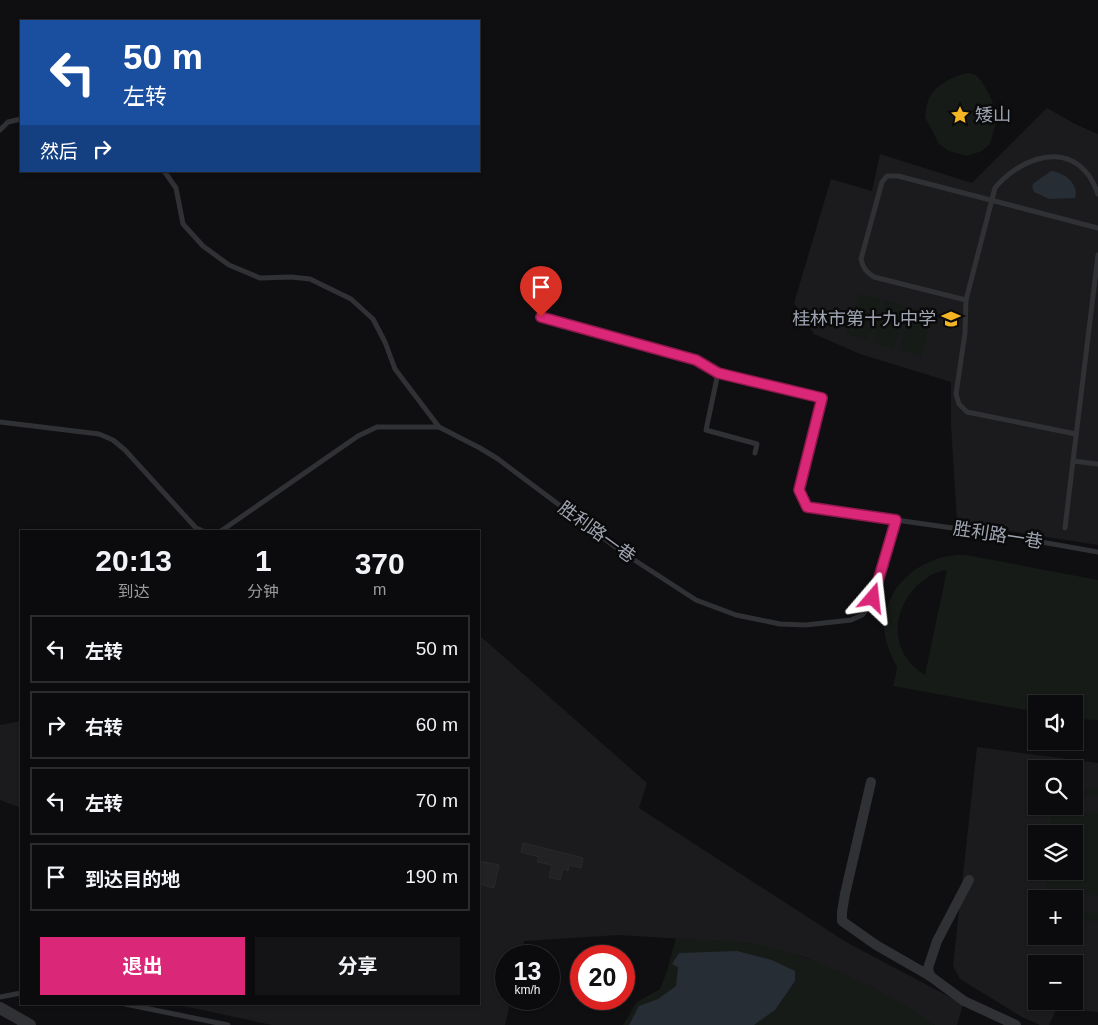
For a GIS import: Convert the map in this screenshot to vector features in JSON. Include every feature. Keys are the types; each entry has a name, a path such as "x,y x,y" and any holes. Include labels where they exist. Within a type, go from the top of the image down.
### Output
{"street":[{"path":"871,782 845,894 842,922 876,945 930,976 964,1001 1016,1025"},
{"path":"930,976 928,968 937,941 970,880"},
{"path":"0,1008 30,1025"}],"lane":[{"path":"0,130 8,122 20,119"},
{"path":"1076,434 967,412 959,404 956,394 965,333 966,300 994,188 1007,174 1047,156 1066,159 1085,170 1098,194"},
{"name":"胜利路一巷","path":"165,172 176,188 183,224 203,246 229,264 260,278 291,277 310,279 351,299 373,319 385,342 395,369 439,427 498,459 622,552 696,600 719,610 780,624 806,625 851,620 862,615 873,598 896,520 1002,535 1098,552"},
{"path":"966,300 874,277 867,273 863,267 861,259 882,182 887,176 898,176 1098,228"},
{"path":"1065,528 1098,255"},
{"path":"541,317 696,360 718,373 822,398 799,490 807,507 896,520"},
{"path":"718,373 706,430 757,444 755,453"},
{"path":"0,422 99,434 113,440 125,450 196,528 201,530"},
{"path":"221,530 358,436 377,428 439,427"},
{"path":"1073,461 1098,464"},
{"path":"0,997 20,993"},
{"path":"129,1005 228,1025"}],"shaded area":[{"path":"969,73 976,75 982,82 989,94 997,119 990,144 982,151 967,156 949,151 939,144 925,117 928,101 939,86 957,76"},
{"name":"桂林市第十九中学","path":"1047,108 1075,124 1098,134 1098,545 957,523 951,424 951,382 860,354 814,334 794,303 831,179 872,191 880,154 972,183"},
{"path":"1051,171 1061,173 1073,184 1076,193 1075,198 1049,199 1034,192 1032,186 1034,183"},
{"path":"859,293 881,300 868,341 846,334"},
{"path":"885,300 907,307 894,349 872,342"},
{"path":"911,308 933,315 921,356 899,349"},
{"path":"966,555 1098,580 1098,720 1083,719 1083,695 1028,695 1028,698 1019,696 1028,698 1028,711 893,686 897,667 892,658 885,635 885,619 888,604 894,591 903,580 914,570 941,558","holes":["947,570 925,675 913,666 900,644 898,631 903,605 910,594 926,578 940,571"]},
{"path":"480,636 647,783 639,808 846,942 963,1004 957,1025 935,1025 873,988 804,957 749,943 618,935 524,941 523,945 495,945 495,1010 508,1010 505,1025 272,1025 179,1005 480,1005"},
{"path":"20,721 20,808 0,800 0,725"},
{"path":"977,747 1075,760 1028,760 1028,815 1083,815 1083,761 1098,763 1098,1012 1078,1010 1083,1010 1083,955 1028,955 1028,1010 1056,1010 1049,1025 1040,1025 1022,1017 960,979 953,966"},
{"path":"1098,787 1098,795 1083,798 1083,790"},
{"path":"1083,812 1098,814 1098,895 1083,894 1083,890 1046,890 1046,880 1083,880 1083,825 1051,825 1051,815 1083,815"},
{"path":"1083,913 1098,913 1098,921 1083,921"},
{"path":"676,938 748,943 796,955 821,964 870,986 935,1025 623,1025 632,1010 635,1010 637,1002 660,989"},
{"path":"737,951 772,960 795,971 795,981 775,1010 754,1025 629,1025 639,1006 658,999 676,986 678,967 672,964 679,953"}],"building":[{"path":"523,843 583,858 581,868 569,865 568,871 563,869 560,880 549,877 552,865 537,862 539,857 521,852"},
{"path":"480,861 499,865 494,888 480,884"}],"place":[{"name":"矮山","path":"960,115"},
{"name":"桂林市第十九中学","path":"951,319"}],"route":[{"path":"541,317 696,360 718,373 822,398 799,490 807,507 896,520 873,598"}]}
